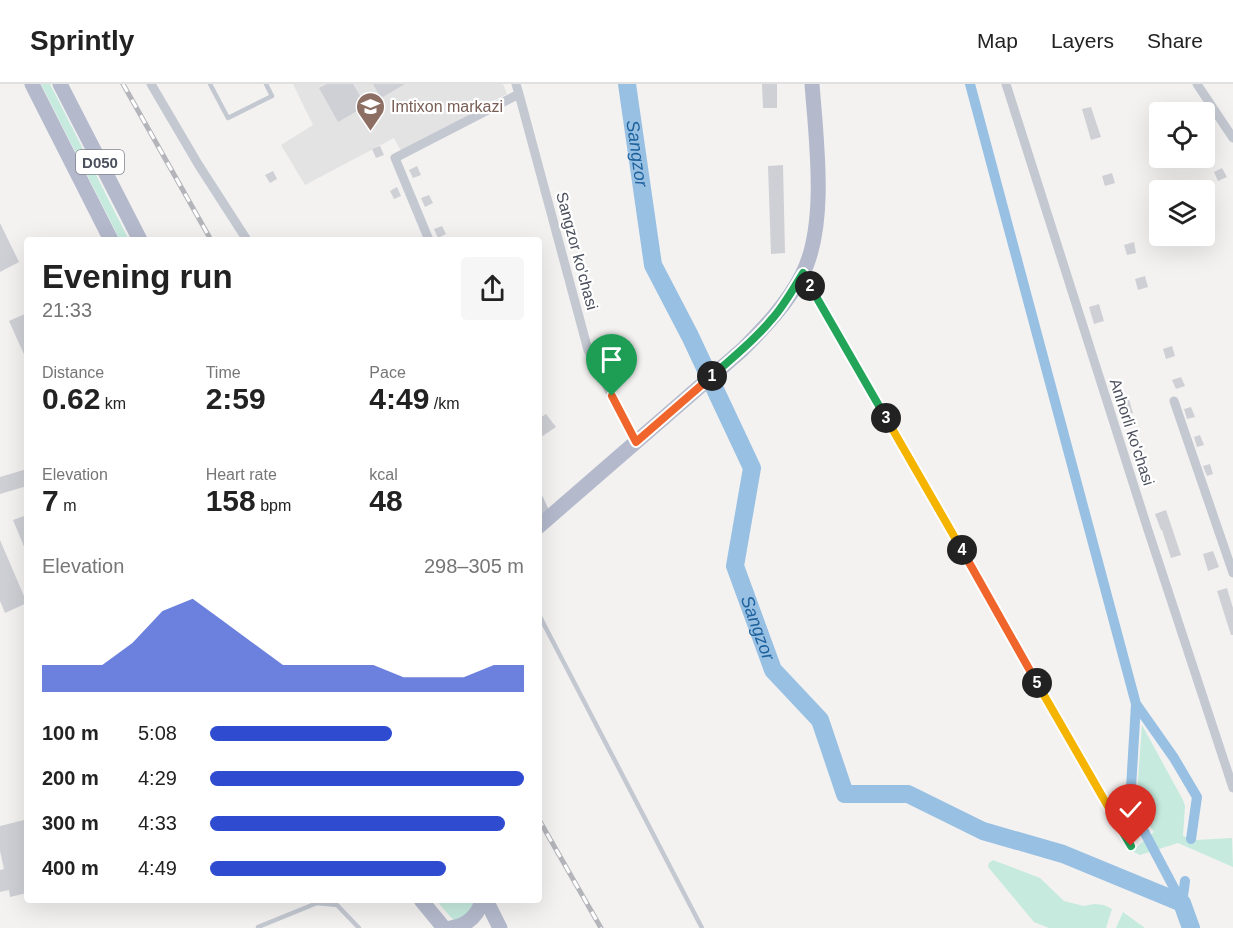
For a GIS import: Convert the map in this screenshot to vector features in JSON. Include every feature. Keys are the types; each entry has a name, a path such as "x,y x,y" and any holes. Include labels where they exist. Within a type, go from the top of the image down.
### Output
{"main road":[{"name":"D050","path":"32,84 109,237"},
{"name":"D050","path":"60,84 138,237"},
{"path":"543,523 742,350 770,322 788,298 803,273 816,225 817,151 812,84"},
{"path":"426,903 447,927 462,926 477,914 482,903"},
{"path":"486,903 500,928"}],"street":[{"path":"151,84 198,164 245,237"},
{"name":"Anhorli ko'chasi","path":"1006,84 1233,788"},
{"path":"1197,84 1233,138"},
{"name":"Sangzor ko'chasi","path":"428,237 395,159 517,89 588,350 636,442"},
{"path":"1174,401 1233,573"}],"lane":[{"path":"210,84 228,118 272,96 266,84"},
{"path":"803,273 1131,846"},
{"path":"542,621 702,928"},
{"path":"258,927 317,903 337,906 359,928"}],"shaded area":[{"name":"Imtixon markazi","path":"293,84 503,84 507,94 401,151 394,138 305,185 281,145 313,125"}],"green space":[{"path":"41,84 50,84 127,237 118,237"},
{"path":"1142,725 1183,800 1185,806 1183,836 1195,840 1232,838 1233,867 1178,843 1140,855 1132,851 1154,832 1136,806"},
{"path":"993,860 1040,878 1064,901 1084,906 1104,905 1112,909 1106,928 1049,928 1034,922 988,867"},
{"path":"439,903 476,903 475,907 455,922"},
{"path":"1123,912 1145,928 1116,928"}],"building":[{"path":"327,84 353,84 366,106 338,122 319,88"},
{"path":"373,84 405,84 381,98"},
{"path":"762,84 777,84 777,108 763,108"},
{"path":"1091,107 1101,137 1091,140 1082,109"},
{"path":"380,146 384,155 376,158 372,149"},
{"path":"783,165 785,253 771,254 768,166"},
{"path":"417,166 421,175 413,178 409,170"},
{"path":"1222,168 1227,177 1218,181 1214,172"},
{"path":"273,171 277,179 270,183 265,175"},
{"path":"1112,173 1115,183 1105,186 1102,176"},
{"path":"397,187 401,196 394,199 390,191"},
{"path":"429,195 433,203 425,207 421,198"},
{"path":"0,223 19,262 0,272"},
{"path":"442,226 446,234 438,237 434,229"},
{"path":"1134,242 1136,253 1127,255 1124,245"},
{"path":"1145,276 1148,287 1138,290 1135,279"},
{"path":"1099,304 1104,321 1094,324 1089,307"},
{"path":"24,314 24,354 9,321"},
{"path":"1172,346 1175,356 1166,359 1163,349"},
{"path":"1181,377 1185,386 1176,389 1172,380"},
{"path":"1128,396 1133,413 1123,416 1118,400"},
{"path":"1191,407 1195,417 1187,419 1184,409"},
{"path":"546,414 556,427 542,436 542,416"},
{"path":"1200,435 1204,445 1197,447 1194,437"},
{"path":"1210,464 1213,474 1207,476 1203,466"},
{"path":"24,470 24,487 0,494 0,477"},
{"path":"1166,510 1181,555 1171,558 1155,514"},
{"path":"24,516 24,547 13,520"},
{"path":"0,540 24,596 24,604 5,613 0,601"},
{"path":"1213,551 1219,567 1208,571 1203,554"},
{"path":"1227,588 1233,608 1233,635 1231,635 1217,591"},
{"path":"24,820 24,894 10,897 9,890 0,892 0,870 4,869 0,851 0,826"}],"waterway":[{"name":"Sangzor","path":"627,84 653,265 690,336 752,468 735,566 773,670 820,720 845,794 908,794 983,831 1063,854 1182,903 1191,928"},
{"path":"970,84 1136,704 1130,805 1182,903"},
{"path":"1136,704 1174,758 1197,797 1191,839"},
{"path":"1182,903 1185,881"}],"railway":[{"path":"123,84 209,237"},
{"path":"542,825 601,928"}],"place":[{"name":"Imtixon markazi","path":"370,132"}],"route":[{"path":"612,396 636,442 742,350 770,322 803,273 1131,846"}]}
